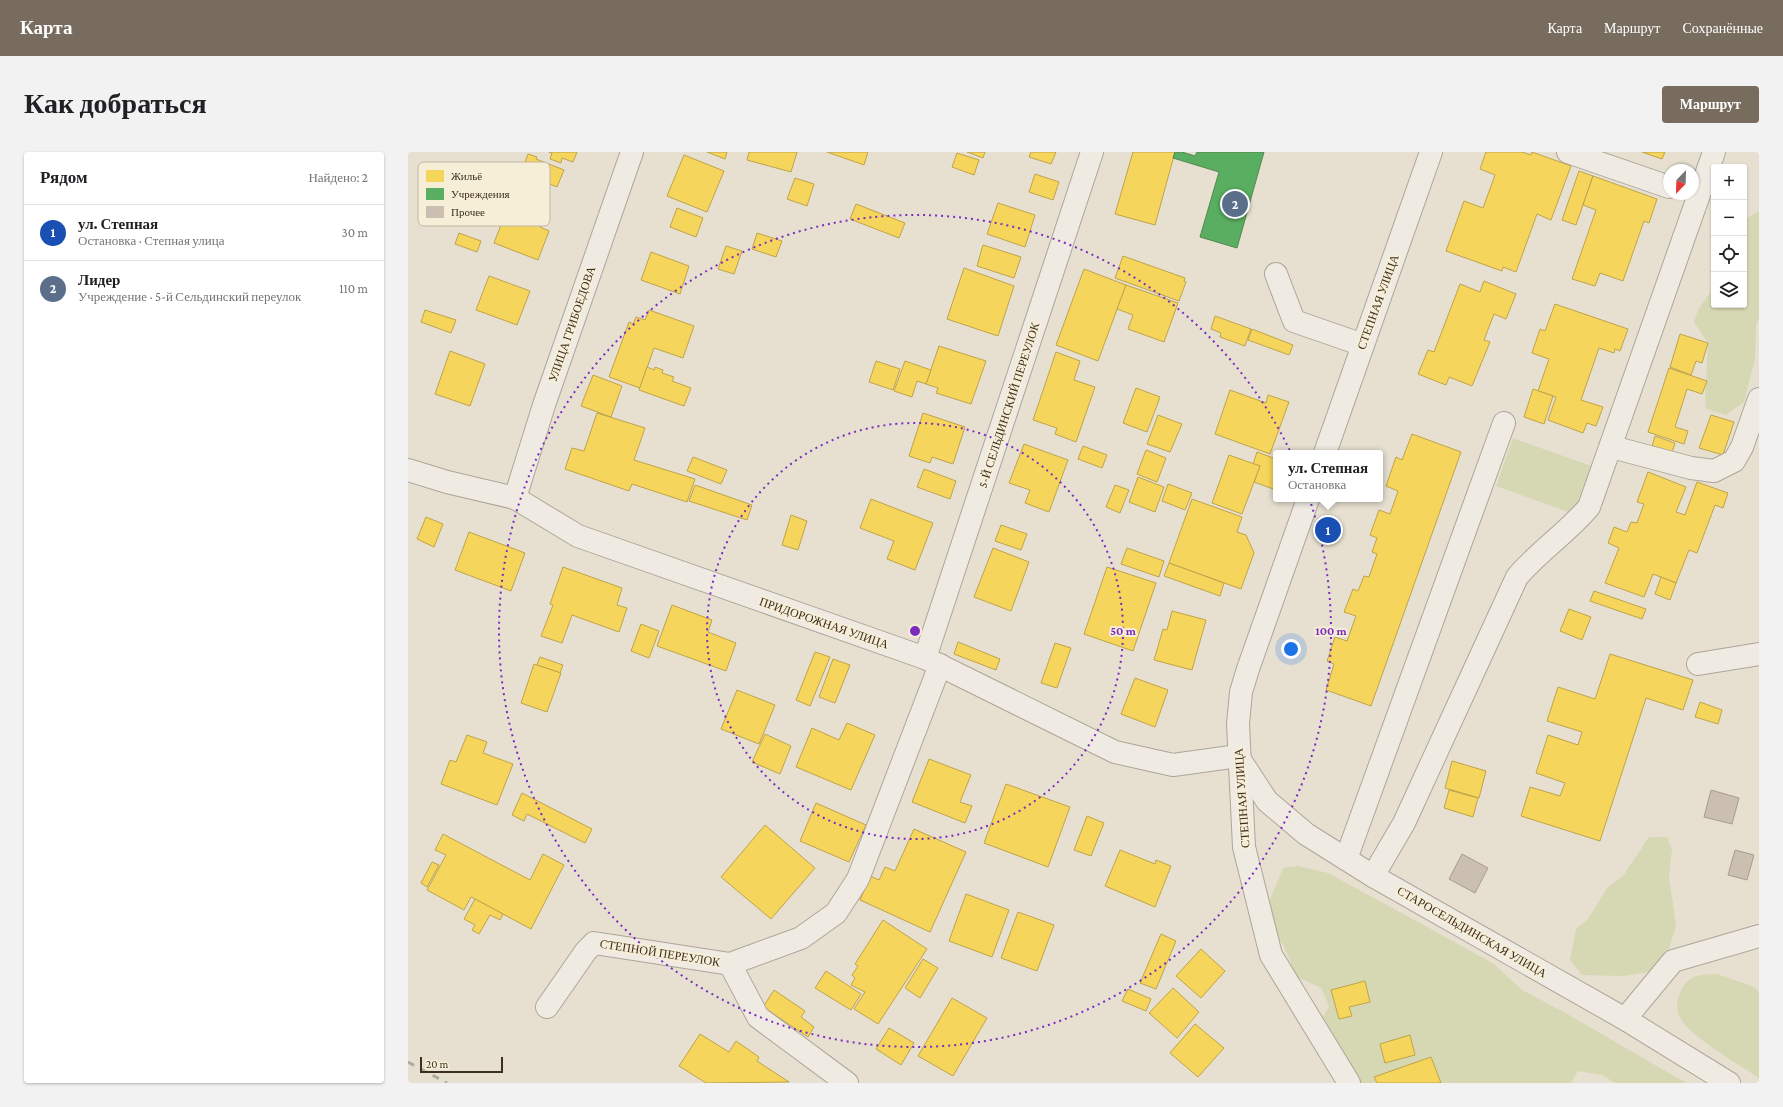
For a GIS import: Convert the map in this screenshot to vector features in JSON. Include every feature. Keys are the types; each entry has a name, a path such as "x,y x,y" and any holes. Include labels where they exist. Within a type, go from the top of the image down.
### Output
{"street":[{"name":"УЛИЦА ГРИБОЕДОВА","path":"515,498 544,405 632,152"},
{"name":"5-Й СЕЛЬДИНСКИЙ ПЕРЕУЛОК","path":"730,964 801,938 836,913 858,879 932,662 1092,152"},
{"name":"СТЕПНАЯ УЛИЦА","path":"1326,450 1431,152"},
{"path":"1568,152 1663,185"},
{"path":"1699,183 1714,152"},
{"path":"1373,876 1404,824 1517,577 1532,560 1577,521 1589,507 1612,447 1692,200"},
{"path":"1276,274 1294,321 1363,345"},
{"path":"1612,447 1692,468 1714,471 1734,461 1742,447 1759,399"},
{"path":"1346,859 1504,423"},
{"name":"ПРИДОРОЖНАЯ УЛИЦА","path":"408,470 447,482 515,498 578,536 932,662 1115,752 1173,765 1238,756"},
{"name":"СТЕПНАЯ УЛИЦА","path":"1307,502 1241,692 1238,724 1238,756 1244,847 1271,955 1349,1083"},
{"path":"1698,664 1759,654"},
{"name":"СТАРОСЕЛЬДИНСКАЯ УЛИЦА","path":"1238,756 1267,800 1306,834 1373,876 1625,1020 1729,1083"},
{"path":"1625,1020 1673,961 1759,936"},
{"name":"СТЕПНОЙ ПЕРЕУЛОК","path":"547,1007 586,951 594,943 730,964 758,1017 847,1083"}],"green space":[{"path":"1759,211 1759,319 1756,324 1755,359 1744,402 1726,415 1706,409 1705,399 1708,343 1694,322 1699,308 1711,292 1711,308 1747,308 1747,218"},
{"path":"1513,438 1591,466 1574,514 1496,486"},
{"path":"1649,837 1667,837 1672,849 1669,876 1676,926 1667,955 1650,972 1623,976 1582,975 1570,960 1576,929 1588,919 1607,888 1623,876"},
{"path":"1298,866 1328,873 1494,964 1522,990 1569,1015 1686,1083 1615,1083 1602,1075 1578,1071 1571,1083 1343,1083 1319,1026 1329,1006 1321,988 1290,974 1291,963 1282,942 1261,935 1269,902 1283,868"},
{"path":"1717,974 1754,987 1759,992 1759,1078 1706,1043 1687,1026 1679,1016 1677,1010 1678,1000 1683,987 1687,982 1699,975"}],"building: Жильё":[{"path":"549,152 577,152 573,162 562,158 561,163 550,159 552,153"},
{"path":"707,152 727,152 725,159"},
{"path":"749,152 797,152 791,172 747,160"},
{"path":"827,152 868,152 864,165"},
{"path":"967,152 985,152 983,158"},
{"path":"1031,152 1056,152 1051,164 1029,157"},
{"path":"1133,152 1175,152 1155,225 1115,214"},
{"path":"1486,152 1522,152 1531,155 1532,152 1571,166 1551,220 1537,214 1516,272 1503,267 1502,271 1446,251 1464,201 1483,208 1495,175 1480,169"},
{"path":"1642,152 1665,152 1662,159"},
{"path":"957,153 979,160 974,175 952,167"},
{"path":"528,154 537,157 536,159 544,162 525,162"},
{"path":"684,155 724,171 707,212 667,196"},
{"path":"550,164 564,170 557,187 550,184"},
{"path":"1579,171 1593,176 1576,225 1562,220"},
{"path":"1035,174 1059,182 1053,200 1029,192"},
{"path":"1593,176 1657,199 1649,223 1644,221 1623,281 1600,273 1595,286 1572,279 1596,210 1583,205"},
{"path":"795,178 814,184 807,206 787,199"},
{"path":"998,203 1035,215 1025,247 987,234"},
{"path":"856,204 905,223 899,238 850,219"},
{"path":"677,208 703,218 696,237 670,227"},
{"path":"501,226 540,226 549,231 538,260 494,243"},
{"path":"459,233 481,241 477,252 455,244"},
{"path":"757,233 782,241 776,257 752,249"},
{"path":"983,245 1021,257 1014,278 977,266"},
{"path":"726,246 742,251 734,274 718,269"},
{"path":"651,252 689,266 680,294 641,280"},
{"path":"1123,256 1185,278 1184,281 1186,282 1179,301 1115,278"},
{"path":"964,268 1014,286 998,336 947,319"},
{"path":"1084,269 1126,285 1098,361 1056,345"},
{"path":"489,276 530,291 517,325 476,310"},
{"path":"1484,281 1516,294 1506,319 1494,314 1484,340 1490,342 1472,386 1449,377 1446,385 1418,374 1428,350 1434,352 1460,284 1480,292"},
{"path":"1126,285 1178,303 1164,342 1128,329 1133,315 1117,309"},
{"path":"1555,304 1628,329 1620,351 1615,349 1614,353 1599,348 1581,400 1603,407 1596,426 1587,423 1583,433 1548,420 1556,397 1538,391 1549,359 1532,353 1540,329 1545,331"},
{"path":"425,310 456,320 451,333 421,322"},
{"path":"649,310 694,326 683,358 654,348 640,388 609,377 629,322 633,324 636,317 645,320"},
{"path":"1215,316 1251,329 1245,346 1220,337 1221,333 1211,329"},
{"path":"1252,329 1293,345 1289,355 1248,340"},
{"path":"1680,334 1708,343 1702,363 1696,361 1691,375 1670,367"},
{"path":"939,346 986,361 971,404 936,393 938,388 926,384"},
{"path":"450,351 485,364 470,406 435,394"},
{"path":"1056,352 1080,361 1074,380 1095,387 1076,442 1055,434 1057,428 1033,420"},
{"path":"876,361 900,369 893,390 869,382"},
{"path":"905,361 931,370 926,384 917,381 912,397 894,391"},
{"path":"647,367 654,370 655,367 663,370 662,373 674,377 672,381 691,388 684,406 639,390"},
{"path":"1669,368 1707,381 1702,394 1687,389 1675,427 1688,431 1684,444 1648,432"},
{"path":"593,375 622,386 611,417 581,406"},
{"path":"1136,388 1160,397 1147,432 1123,423"},
{"path":"1533,389 1553,396 1544,424 1524,417"},
{"path":"1230,390 1266,403 1268,395 1289,402 1270,454 1215,434"},
{"path":"597,413 645,428 634,460 695,479 687,502 632,484 629,491 565,469 572,448 584,451"},
{"path":"923,413 965,427 953,464 932,457 930,463 909,456"},
{"path":"1158,415 1182,424 1170,452 1147,444"},
{"path":"1711,415 1734,422 1723,455 1699,448"},
{"path":"1412,434 1461,452 1371,706 1326,690 1334,664 1327,661 1335,637 1347,641 1356,616 1344,612 1353,589 1358,591 1364,576 1369,577 1377,554 1372,552 1377,538 1370,535 1379,510 1390,514 1398,491 1386,486 1396,457 1402,460"},
{"path":"1655,436 1675,443 1671,456 1651,450"},
{"path":"1024,444 1068,460 1049,512 1025,503 1030,490 1009,483"},
{"path":"1083,446 1107,455 1102,468 1078,459"},
{"path":"1146,450 1166,458 1157,482 1137,474"},
{"path":"1257,452 1273,458 1273,489 1254,482 1260,466 1253,464"},
{"path":"1229,455 1260,466 1242,514 1212,503"},
{"path":"693,457 727,470 721,484 687,471"},
{"path":"924,469 956,481 950,499 917,487"},
{"path":"1648,472 1686,487 1676,512 1685,515 1697,482 1728,493 1723,508 1715,505 1697,553 1689,550 1676,583 1653,574 1644,597 1605,583 1619,548 1608,543 1614,527 1627,532 1631,522 1637,523 1644,504 1637,502"},
{"path":"1138,477 1164,487 1155,512 1129,502"},
{"path":"1168,484 1192,493 1185,510 1162,501"},
{"path":"695,485 752,505 747,520 689,501"},
{"path":"1115,485 1129,490 1120,513 1106,507"},
{"path":"871,499 933,523 915,570 887,559 894,541 860,528"},
{"path":"1192,499 1242,517 1237,532 1246,535 1254,553 1241,589 1169,563"},
{"path":"791,515 807,521 798,550 782,545"},
{"path":"426,517 443,524 434,547 417,539"},
{"path":"1001,525 1027,534 1021,550 995,541"},
{"path":"469,532 525,553 511,591 455,570"},
{"path":"993,548 1029,562 1011,611 974,597"},
{"path":"1127,548 1164,561 1159,577 1121,564"},
{"path":"1169,563 1224,583 1220,596 1164,576"},
{"path":"563,567 622,588 617,605 627,608 619,632 572,615 562,643 541,636 553,605 550,604"},
{"path":"1107,567 1156,583 1133,651 1084,634"},
{"path":"1661,577 1676,583 1670,600 1655,594"},
{"path":"1594,591 1646,609 1642,619 1590,601"},
{"path":"672,605 712,620 708,632 736,643 726,671 657,646"},
{"path":"1569,609 1591,617 1582,640 1560,631"},
{"path":"1172,611 1206,620 1192,670 1154,660 1163,629 1167,630"},
{"path":"641,624 659,631 649,658 631,651"},
{"path":"958,642 1000,659 996,670 954,654"},
{"path":"1055,643 1071,648 1057,688 1041,683"},
{"path":"815,652 830,657 810,706 796,700"},
{"path":"1610,654 1693,680 1683,710 1646,698 1600,841 1521,816 1530,787 1560,796 1565,783 1536,773 1548,735 1578,745 1582,732 1547,721 1558,687 1595,699"},
{"path":"540,657 563,665 560,673 537,665"},
{"path":"833,659 850,665 835,703 819,697"},
{"path":"534,664 561,673 547,712 521,703"},
{"path":"1135,678 1168,690 1155,727 1121,714"},
{"path":"737,690 775,705 759,744 721,729"},
{"path":"1700,702 1722,710 1718,724 1695,717"},
{"path":"847,723 875,735 851,790 796,767 812,728 839,740"},
{"path":"765,734 791,746 780,774 752,762"},
{"path":"467,735 487,742 483,753 513,764 497,805 441,784 450,760 456,762"},
{"path":"929,759 971,775 960,802 972,806 965,823 912,802"},
{"path":"1452,761 1486,771 1479,798 1445,788"},
{"path":"1006,784 1070,807 1048,867 984,843"},
{"path":"1449,790 1478,798 1473,817 1444,808"},
{"path":"522,793 592,829 585,843 527,814 524,821 512,815"},
{"path":"816,803 866,825 849,862 800,841"},
{"path":"1087,816 1104,823 1091,856 1074,850"},
{"path":"765,825 815,868 771,919 721,877"},
{"path":"914,829 966,852 930,932 860,900 870,876 879,880 885,867 895,871"},
{"path":"443,834 530,880 543,854 564,865 531,929 471,897 464,910 427,890 446,855 435,850"},
{"path":"1120,850 1155,864 1156,860 1171,866 1155,907 1105,886"},
{"path":"432,862 439,865 427,887 421,883"},
{"path":"966,894 1009,910 992,957 949,941"},
{"path":"475,899 503,914 500,920 490,915 479,934 472,930 475,925 464,919"},
{"path":"1018,912 1054,925 1037,971 1001,958"},
{"path":"883,920 927,949 878,1024 854,1009 865,992 851,985 855,978 852,975 858,966 855,964"},
{"path":"1161,934 1176,941 1156,989 1140,983"},
{"path":"1201,949 1225,971 1201,998 1176,976"},
{"path":"923,959 938,968 920,998 905,988"},
{"path":"826,971 861,994 851,1010 815,988"},
{"path":"1365,981 1370,1002 1349,1007 1352,1016 1339,1019 1331,990"},
{"path":"1173,988 1199,1012 1177,1038 1149,1013"},
{"path":"1128,989 1151,999 1146,1011 1122,1001"},
{"path":"774,990 805,1011 801,1017 814,1027 808,1037 763,1007"},
{"path":"952,998 987,1018 953,1076 918,1056"},
{"path":"1195,1024 1224,1048 1198,1077 1170,1053"},
{"path":"889,1028 914,1043 901,1065 876,1049"},
{"path":"700,1034 729,1052 736,1041 759,1057 757,1061 789,1082 706,1083 679,1066"},
{"path":"1410,1035 1415,1055 1385,1063 1380,1044"},
{"path":"1431,1057 1441,1083 1377,1083 1374,1077"}],"building: Учреждения":[{"path":"1175,152 1182,152 1195,156 1197,152 1264,152 1237,248 1200,237 1219,172 1173,158"}],"building: Прочее":[{"path":"1711,790 1739,798 1732,824 1704,817"},
{"path":"1735,850 1754,855 1747,880 1728,875"},
{"path":"1462,854 1488,868 1475,893 1449,879"}],"railway":[{"path":"408,1062 447,1083"}],"place":[{"name":"Лидер","path":"1235,204"},
{"name":"ул. Степная","path":"1328,530"}]}
